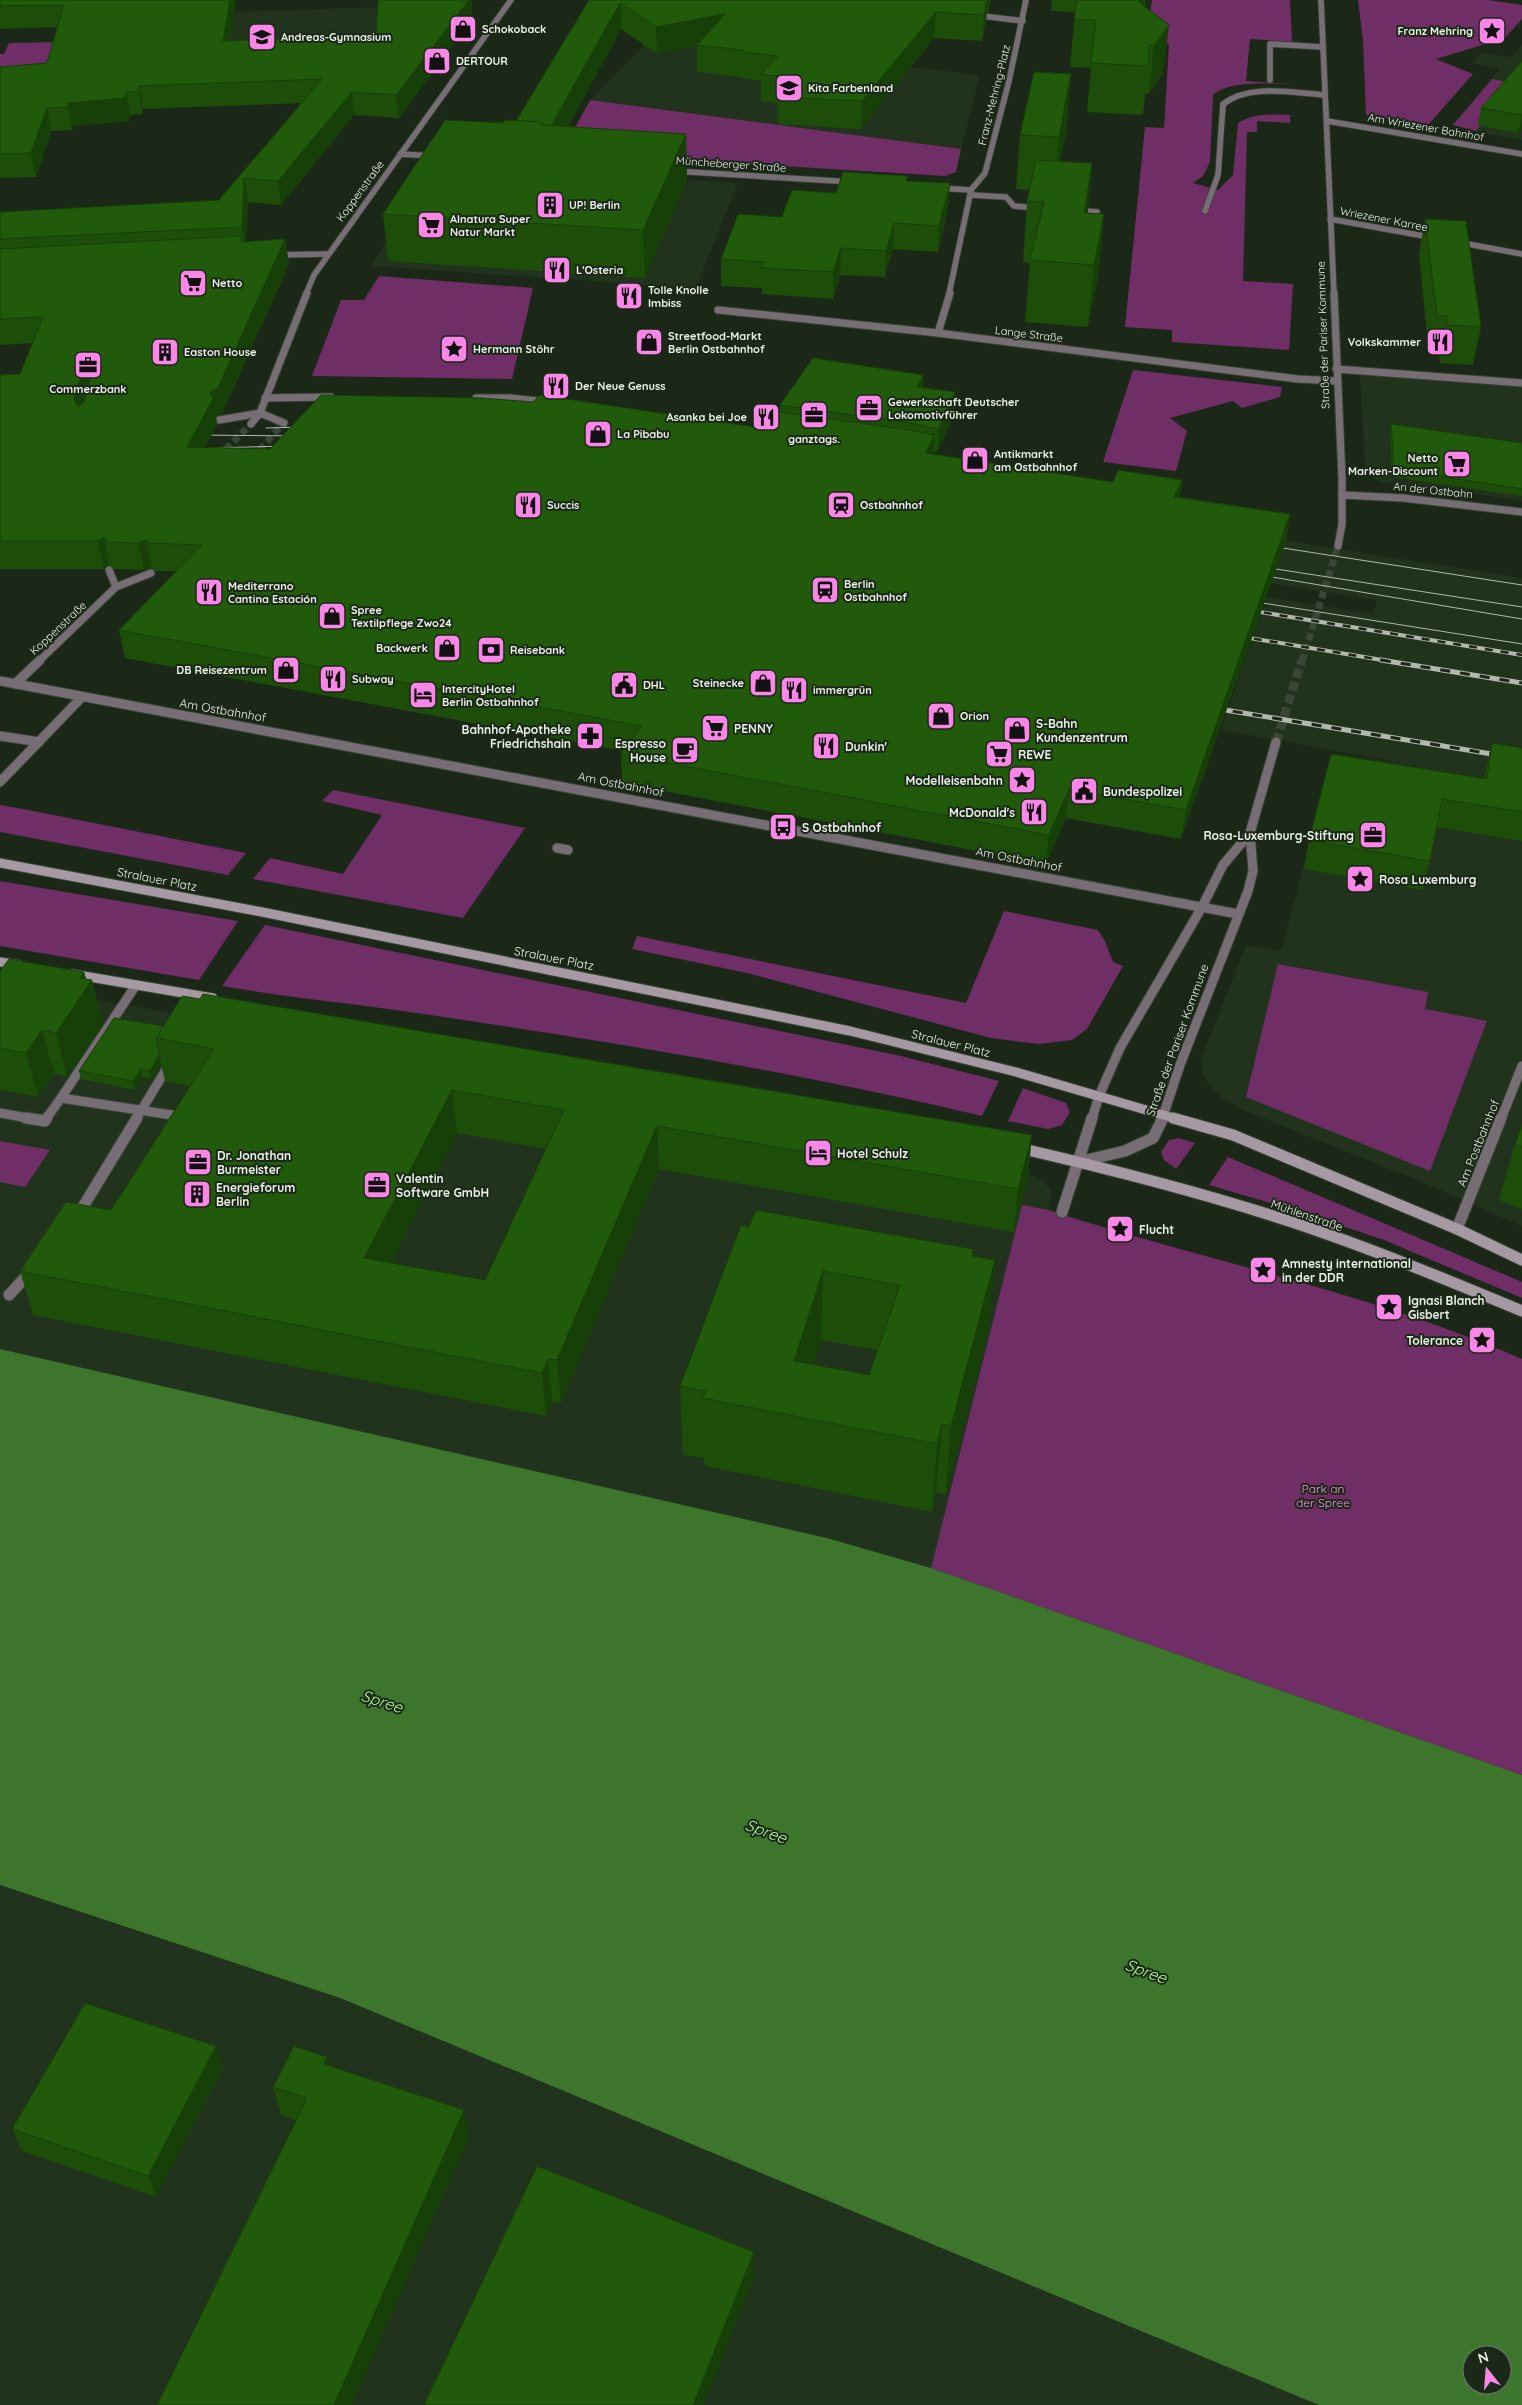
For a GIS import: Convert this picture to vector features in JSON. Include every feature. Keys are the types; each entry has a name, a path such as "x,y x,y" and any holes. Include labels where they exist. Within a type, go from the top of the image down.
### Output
{"main road":[{"name":"Stralauer Platz","path":"0,863 262,912 850,1030 1100,1096"},
{"path":"0,962 28,966"},
{"path":"64,973 211,1000"},
{"path":"1100,1096 1233,1135 1457,1229 1522,1260"},
{"path":"1012,1146 1078,1162"},
{"name":"Mühlenstraße","path":"1078,1162 1191,1191 1290,1221 1436,1275 1522,1311"}],"street":[{"name":"Koppenstraße","path":"250,424 260,413 314,275 511,0"},
{"name":"Franz-Mehring-Platz","path":"971,192 985,173 1023,21 1026,0"},
{"path":"1321,0 1327,121"},
{"path":"970,14 1023,21"},
{"path":"1270,80 1270,44 1323,47"},
{"path":"1205,211 1218,175 1223,104 1226,100 1254,92 1325,95"},
{"name":"Am Wriezener Bahnhof","path":"1327,121 1522,154"},
{"name":"Straße der Pariser Kommune","path":"1327,121 1342,495 1342,524 1338,546"},
{"path":"400,154 441,156"},
{"name":"Müncheberger Straße","path":"669,171 856,182"},
{"path":"931,187 1006,197 1014,206 1050,209"},
{"path":"938,333 950,292 971,192"},
{"path":"1069,210 1097,212"},
{"name":"Wriezener Karree","path":"1330,219 1522,254"},
{"path":"271,255 328,254"},
{"name":"Lange Straße","path":"718,310 938,333 1298,379 1337,381"},
{"path":"1336,369 1522,383"},
{"path":"265,398 339,397"},
{"path":"463,398 510,398 556,403"},
{"path":"219,420 260,413 284,423"},
{"name":"An der Ostbahn","path":"1342,495 1437,501 1522,512"},
{"path":"109,570 116,587"},
{"name":"Koppenstraße","path":"15,684 116,587 150,573"},
{"name":"Am Ostbahnhof","path":"0,681 338,743 1238,914"},
{"path":"0,782 82,697"},
{"path":"0,736 39,742"},
{"name":"Straße der Pariser Kommune","path":"1078,1162 1125,1151 1153,1138 1164,1115 1180,1065 1253,871 1250,833 1276,742"},
{"name":"Straße der Pariser Kommune","path":"1078,1162 1100,1096 1120,1048 1202,907 1223,865 1250,833"},
{"path":"557,848 568,850"},
{"path":"0,1114 45,1121 136,985"},
{"path":"73,1223 177,1052"},
{"name":"Am Postbahnhof","path":"1457,1229 1522,1066"},
{"path":"62,1098 178,1116"},
{"path":"1062,1212 1078,1162"},
{"path":"9,1295 41,1260"}],"shaded area":[{"path":"380,7 463,32 61,54 231,12"},
{"name":"Kita Farbenland","path":"660,30 813,56 980,75 961,149 590,100"},
{"path":"1522,45 1522,140 1475,132 1453,125 1500,69 1472,63 1481,53 1511,57"},
{"name":"UP! Berlin","path":"436,165 738,183 696,288 371,266"},
{"path":"1360,373 1522,385 1522,501 1449,490 1401,486 1379,481 1369,475 1365,467"},
{"path":"1281,540 1522,578 1522,1226 1422,1182 1241,1109 1223,1098 1211,1087 1203,1075 1201,1059 1246,945 1281,951 1334,754 1407,764 1221,730 1267,597 1373,614 1377,600 1266,582"},
{"path":"0,983 656,1097 1026,1173 1044,1180 1051,1193 1048,1210 1022,1206 931,1568 827,1538 0,1349"},
{"path":"0,1885 340,1998 1319,2405 0,2405"}],"green space":[{"path":"1152,0 1290,0 1292,42 1250,39 1246,81 1291,84 1239,85 1220,90 1213,95 1210,162 1203,176 1193,183 1218,190 1233,175 1238,123 1250,117 1270,114 1290,115 1290,123 1257,121 1257,132 1247,132 1243,281 1293,284 1289,350 1172,342 1172,330 1125,327 1145,127 1164,128 1169,45 1148,28"},
{"path":"1358,0 1488,0 1522,5 1522,19 1505,38 1436,59 1473,74 1428,125 1366,115 1363,40"},
{"path":"58,42 51,63 0,68 0,54 4,54 9,43"},
{"path":"1492,79 1514,83 1478,125 1480,126 1476,131 1453,125"},
{"path":"590,100 961,149 956,172 945,176 567,153 563,150"},
{"path":"379,276 533,288 512,379 312,376 341,300 364,300"},
{"path":"1133,370 1282,387 1280,397 1242,408 1233,401 1170,418 1187,431 1176,471 1103,462"},
{"path":"333,790 525,828 463,918 253,879 270,858 343,874 382,815 322,801"},
{"path":"0,805 246,853 228,875 0,832"},
{"path":"0,881 238,921 199,980 0,946"},
{"path":"1004,911 1098,930 1105,941 1113,962 1123,966 1087,1029 1072,1040 1039,1044 991,1038 747,973 632,949 637,936 966,1003"},
{"path":"265,925 901,1056 999,1081 982,1116 776,1072 638,1047 404,1011 222,986"},
{"path":"1278,964 1428,992 1425,1009 1487,1021 1430,1171 1246,1097"},
{"path":"1023,1088 1066,1103 1070,1112 1062,1125 1048,1129 1008,1121"},
{"path":"1179,1138 1195,1143 1176,1169 1164,1160 1161,1152 1169,1140"},
{"path":"0,1141 50,1150 25,1187 0,1182"},
{"path":"1228,1157 1522,1282 1522,1298 1384,1240 1298,1211 1209,1185"},
{"name":"Park an der Spree","path":"1022,1205 1048,1210 1347,1296 1464,1335 1522,1359 1522,1775 931,1568"}],"water":[{"name":"Spree","path":"0,1349 827,1538 931,1568 1522,1775 1522,2405 1319,2405 340,1998 0,1885"}],"building":[{"path":"0,0 230,0 223,41 376,35 378,0 469,0 396,95 352,92 278,181 244,178 242,227 0,239 0,212 219,200 322,79 139,86 139,91 126,92 125,98 68,103 68,107 47,108 31,153 0,154 0,67 47,63 64,5 0,6"},
{"path":"589,0 987,0 984,15 936,12 862,101 778,97 786,77 761,74 778,56 697,45 725,14 656,27 620,3 551,126 543,126 542,122 516,121"},
{"path":"1077,0 1140,0 1138,1 1169,25 1154,46 1149,45 1148,66 1091,63 1096,20 1074,19"},
{"path":"1522,61 1522,115 1481,108"},
{"path":"1034,72 1071,74 1059,137 1020,135"},
{"path":"445,120 503,123 505,120 542,122 541,125 686,134 643,230 383,214"},
{"path":"1036,160 1092,163 1084,213 1104,214 1094,265 1030,260 1044,202 1027,201"},
{"path":"843,172 908,176 906,181 950,183 939,226 894,223 886,251 841,248 833,272 762,268 764,262 721,259 738,214 782,217 792,190 836,193"},
{"path":"1425,219 1466,221 1481,327 1448,325 1447,316 1437,315"},
{"name":"Berlin Ostbahnhof","path":"241,236 241,242 285,239 218,388 210,392 213,399 187,447 270,449 321,395 481,398 533,402 540,395 761,428 773,411 909,430 934,435 926,453 1113,482 1118,470 1182,480 1174,497 1290,514 1186,810 1069,789 1049,835 621,754 642,726 119,630 202,545 150,543 146,540 138,543 109,542 104,537 98,541 0,541 0,375 20,374 43,317 0,319 0,249","holes":["86,361 92,361 94,366 84,402 78,406 74,399"]},
{"path":"813,358 923,375 917,387 955,392 939,429 911,423 780,405"},
{"name":"Netto Marken-Discount","path":"1391,424 1522,443 1522,489 1394,469"},
{"path":"1492,743 1522,748 1522,812 1442,799 1430,861 1309,840 1331,754 1487,779"},
{"path":"9,959 84,972 80,978 92,980 56,1033 42,1030 26,1053 0,1048 0,971"},
{"path":"203,994 1032,1135 1018,1189 657,1126 557,1360 548,1359 542,1373 20,1271 66,1202 111,1210 214,1049 156,1038 182,996 200,999","holes":["452,1090 564,1110 485,1280 364,1258"]},
{"path":"114,1018 164,1026 156,1038 159,1055 150,1071 141,1069 133,1081 79,1071"},
{"path":"1522,1125 1522,1147 1515,1144"},
{"path":"756,1210 973,1249 972,1256 995,1260 951,1426 942,1424 937,1444 703,1398 705,1391 680,1386 741,1225 749,1227","holes":["823,1271 900,1285 869,1375 794,1361"]},
{"path":"85,2003 216,2046 148,2176 12,2129"},
{"path":"294,2046 327,2057 324,2064 464,2110 334,2405 157,2405 307,2098 273,2087"},
{"path":"537,2166 754,2252 693,2405 424,2405"}],"tunnel":[{"path":"252,458 284,423"},
{"path":"218,457 251,424"},
{"path":"1302,661 1338,546"},
{"path":"1276,742 1302,660"}],"tram line":[{"path":"266,428 304,427"},
{"path":"197,435 297,436"},
{"path":"212,448 285,446"},
{"path":"1270,546 1522,585"},
{"path":"1263,567 1522,607"},
{"path":"1260,575 1522,619"},
{"path":"1250,601 1522,644"}],"railway":[{"path":"1248,610 1522,655"},
{"path":"1238,636 1388,661"},
{"path":"1381,660 1522,683"},
{"path":"1213,708 1522,759"}],"place":[{"name":"Schokoback","path":"463,29"},
{"name":"Franz Mehring","path":"1492,31"},
{"name":"Andreas-Gymnasium","path":"262,37"},
{"name":"DERTOUR","path":"437,61"},
{"name":"Kita Farbenland","path":"789,88"},
{"name":"UP! Berlin","path":"550,205"},
{"name":"Alnatura Super Natur Markt","path":"431,225"},
{"name":"L'Osteria","path":"557,270"},
{"name":"Netto","path":"193,283"},
{"name":"Tolle Knolle Imbiss","path":"629,296"},
{"name":"Streetfood-Markt Berlin Ostbahnhof","path":"649,342"},
{"name":"Volkskammer","path":"1440,342"},
{"name":"Hermann Stöhr","path":"454,349"},
{"name":"Easton House","path":"165,352"},
{"name":"Commerzbank","path":"88,365"},
{"name":"Der Neue Genuss","path":"556,386"},
{"name":"Gewerkschaft Deutscher Lokomotivführer","path":"869,408"},
{"name":"ganztags.","path":"814,415"},
{"name":"Asanka bei Joe","path":"766,417"},
{"name":"La Pibabu","path":"598,434"},
{"name":"Antikmarkt am Ostbahnhof","path":"975,460"},
{"name":"Netto Marken-Discount","path":"1457,464"},
{"name":"Succis","path":"528,505"},
{"name":"Ostbahnhof","path":"841,505"},
{"name":"Berlin Ostbahnhof","path":"825,590"},
{"name":"Mediterrano Cantina Estación","path":"209,592"},
{"name":"Spree Textilpflege Zwo24","path":"332,616"},
{"name":"Backwerk","path":"447,648"},
{"name":"Reisebank","path":"491,650"},
{"name":"DB Reisezentrum","path":"286,670"},
{"name":"Subway","path":"333,679"},
{"name":"Steinecke","path":"763,683"},
{"name":"DHL","path":"624,685"},
{"name":"immergrün","path":"794,690"},
{"name":"IntercityHotel Berlin Ostbahnhof","path":"423,695"},
{"name":"Orion","path":"941,716"},
{"name":"PENNY","path":"715,728"},
{"name":"S-Bahn Kundenzentrum","path":"1017,730"},
{"name":"Bahnhof-Apotheke Friedrichshain","path":"590,736"},
{"name":"Dunkin'","path":"826,746"},
{"name":"Espresso House","path":"685,750"},
{"name":"REWE","path":"999,754"},
{"name":"Modelleisenbahn","path":"1022,780"},
{"name":"Bundespolizei","path":"1084,791"},
{"name":"McDonald's","path":"1034,812"},
{"name":"S Ostbahnhof","path":"783,827"},
{"name":"Rosa-Luxemburg-Stiftung","path":"1373,835"},
{"name":"Rosa Luxemburg","path":"1360,879"},
{"name":"Hotel Schulz","path":"818,1153"},
{"name":"Dr. Jonathan Burmeister","path":"198,1162"},
{"name":"Valentin Software GmbH","path":"377,1185"},
{"name":"Energieforum Berlin","path":"197,1194"},
{"name":"Flucht","path":"1120,1229"},
{"name":"Amnesty international in der DDR","path":"1263,1270"},
{"name":"Ignasi Blanch Gisbert","path":"1389,1307"},
{"name":"Tolerance","path":"1482,1340"}]}
